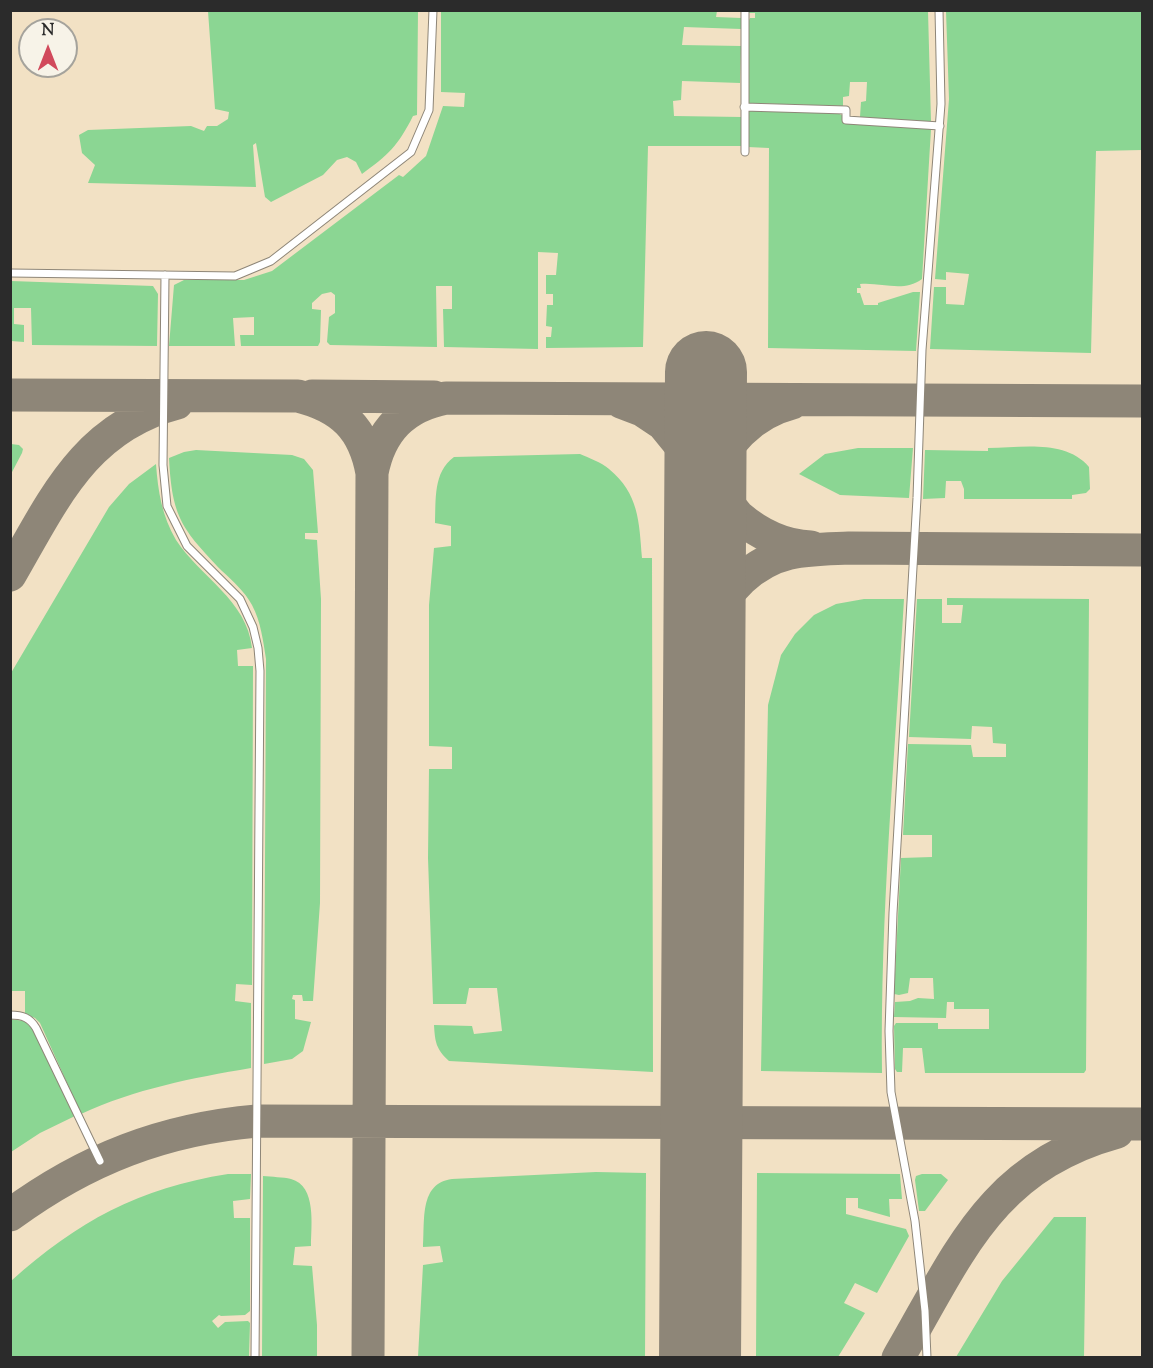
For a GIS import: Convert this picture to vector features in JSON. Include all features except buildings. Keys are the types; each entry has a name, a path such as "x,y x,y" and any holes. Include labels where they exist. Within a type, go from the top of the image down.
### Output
{"lane":[{"path":"10,273 235,276 271,261 411,152 429,110 433,10"},
{"path":"745,10 745,152"},
{"path":"927,1358 925,1311 915,1221 891,1092 890,1031 893,913 917,498 922,350 940,126 939,10"},
{"path":"744,107 846,110 846,120 940,126"},
{"path":"165,275 163,465 167,506 187,546 240,599 253,627 260,671 255,1358"},
{"path":"10,1015 19,1015 31,1020 36,1028 100,1161"}],"green space":[{"path":"208,11 418,11 417,115 413,116 392,149 362,174 356,162 347,157 337,160 323,175 271,202 265,197 256,143 253,145 256,187 88,183 95,165 82,153 79,135 88,130 191,126 204,131 207,126 217,126 228,119 229,112 215,109"},
{"path":"441,11 717,11 716,17 741,18 741,29 684,27 682,45 741,46 740,83 682,81 681,100 673,101 674,116 742,117 741,146 648,146 643,347 546,348 546,337 551,337 552,327 546,326 547,305 553,305 553,294 546,294 546,275 556,275 558,253 538,252 538,349 444,347 443,309 452,309 452,286 436,286 437,347 330,345 327,342 329,317 335,313 335,295 331,292 322,294 312,303 312,309 321,310 318,346 241,346 240,335 254,335 254,317 233,318 235,346 169,346 174,285 184,280 244,280 272,271 399,175 403,177 426,156 443,106 464,107 465,93 441,92"},
{"path":"748,11 928,11 931,122 860,117 861,102 866,101 867,82 850,82 849,96 843,97 843,106 747,103 748,23 750,18 755,18 755,13 748,13"},
{"path":"946,11 1142,11 1142,150 1096,151 1091,353 930,349 934,287 946,287 946,304 964,305 969,274 946,272 946,280 935,279 949,99"},
{"path":"751,109 838,113 843,116 843,123 931,129 922,279 900,286 860,284 861,288 857,288 857,293 860,293 864,305 878,305 878,303 913,292 920,292 916,351 768,348 769,148 748,147 747,112"},
{"path":"11,281 153,286 158,294 157,346 32,345 31,308 14,308 14,324 24,325 24,342 11,341"},
{"path":"11,444 19,445 23,449 11,474"},
{"path":"1042,447 1068,452 1089,467 1090,489 1086,493 1072,495 1072,499 964,499 961,481 946,481 945,498 923,499 925,450 988,451 988,448"},
{"path":"858,448 913,448 909,498 840,495 799,474 825,454"},
{"path":"196,450 292,455 304,459 313,470 318,533 305,533 305,539 317,540 321,599 320,903 313,1001 303,1001 302,995 293,995 292,999 295,1000 295,1019 311,1022 303,1051 292,1059 264,1064 266,659 260,625 249,600 188,533 177,509 170,478 169,458"},
{"path":"580,454 606,467 619,478 626,488 636,509 642,558 652,558 653,1072 449,1061 441,1053 435,1036 434,1025 472,1026 474,1034 502,1031 497,988 469,988 466,1004 433,1004 428,858 429,769 452,769 452,747 429,746 429,605 434,548 451,546 451,526 435,523 439,478 447,463 454,457"},
{"path":"156,464 162,503 171,531 186,553 232,602 248,631 252,648 237,650 238,666 253,666 252,985 236,984 235,1001 251,1003 251,1068 186,1080 143,1091 81,1114 40,1023 25,1014 25,991 11,991 11,673 109,507 129,484"},
{"path":"947,598 1089,599 1086,1070 1084,1073 925,1073 922,1048 903,1048 902,1072 897,1072 895,1069 894,1026 896,1023 938,1023 938,1029 989,1029 989,1009 954,1009 954,1002 947,1002 946,1018 894,1017 895,1002 918,998 934,999 933,978 910,978 908,993 894,994 901,858 932,857 932,835 903,835 908,744 971,745 973,757 1006,757 1006,744 993,743 992,727 972,726 971,739 909,737 917,599 942,599 942,623 961,623 963,605 947,605"},
{"path":"864,599 904,599 883,955 882,1073 761,1071 768,705 781,655 795,634 814,615 836,604"},
{"path":"10,1019 24,1021 32,1028 75,1116 40,1133 11,1152"},
{"path":"596,1172 646,1173 645,1357 418,1357 423,1265 443,1262 440,1246 423,1247 424,1215 429,1195 434,1188 441,1182 452,1179"},
{"path":"757,1173 900,1174 902,1199 889,1199 890,1217 858,1208 858,1198 846,1198 846,1214 906,1229 909,1236 877,1293 855,1283 844,1303 865,1313 838,1357 756,1357"},
{"path":"228,1174 251,1174 250,1199 233,1201 234,1218 250,1218 250,1311 245,1315 219,1315 212,1321 218,1328 225,1322 248,1321 250,1323 249,1357 11,1357 11,1281 61,1241 111,1210 166,1188"},
{"path":"941,1174 948,1180 925,1211 919,1211 915,1180 916,1176"},
{"path":"263,1176 291,1179 299,1183 309,1198 312,1218 311,1246 295,1247 293,1265 312,1266 317,1357 262,1357"},
{"path":"1054,1217 1086,1217 1084,1357 956,1357 1002,1281"}],"taxiway":[{"path":"10,395 298,396 327,406 348,422 357,432 363,444 372,473"},
{"path":"312,396 434,397"},
{"path":"368,1358 372,473 381,445 396,423 418,407 446,398 1142,401"},
{"path":"621,402 642,410 663,424 738,516 763,533 781,541 811,547"},
{"path":"10,575 58,494 95,448 118,429 145,414 177,403"},
{"path":"705,616 708,502 716,469 731,443 752,422 764,414 792,403"},
{"path":"704,763 708,652 712,625 717,612 732,589 764,563 790,553 819,549 1142,550"},
{"path":"10,1215 68,1178 127,1150 190,1131 257,1121 1142,1124"},
{"path":"898,1358 961,1250 983,1219 1008,1191 1038,1167 1074,1147 1117,1132"}],"runway":[{"path":"700,1358 706,372"}]}
